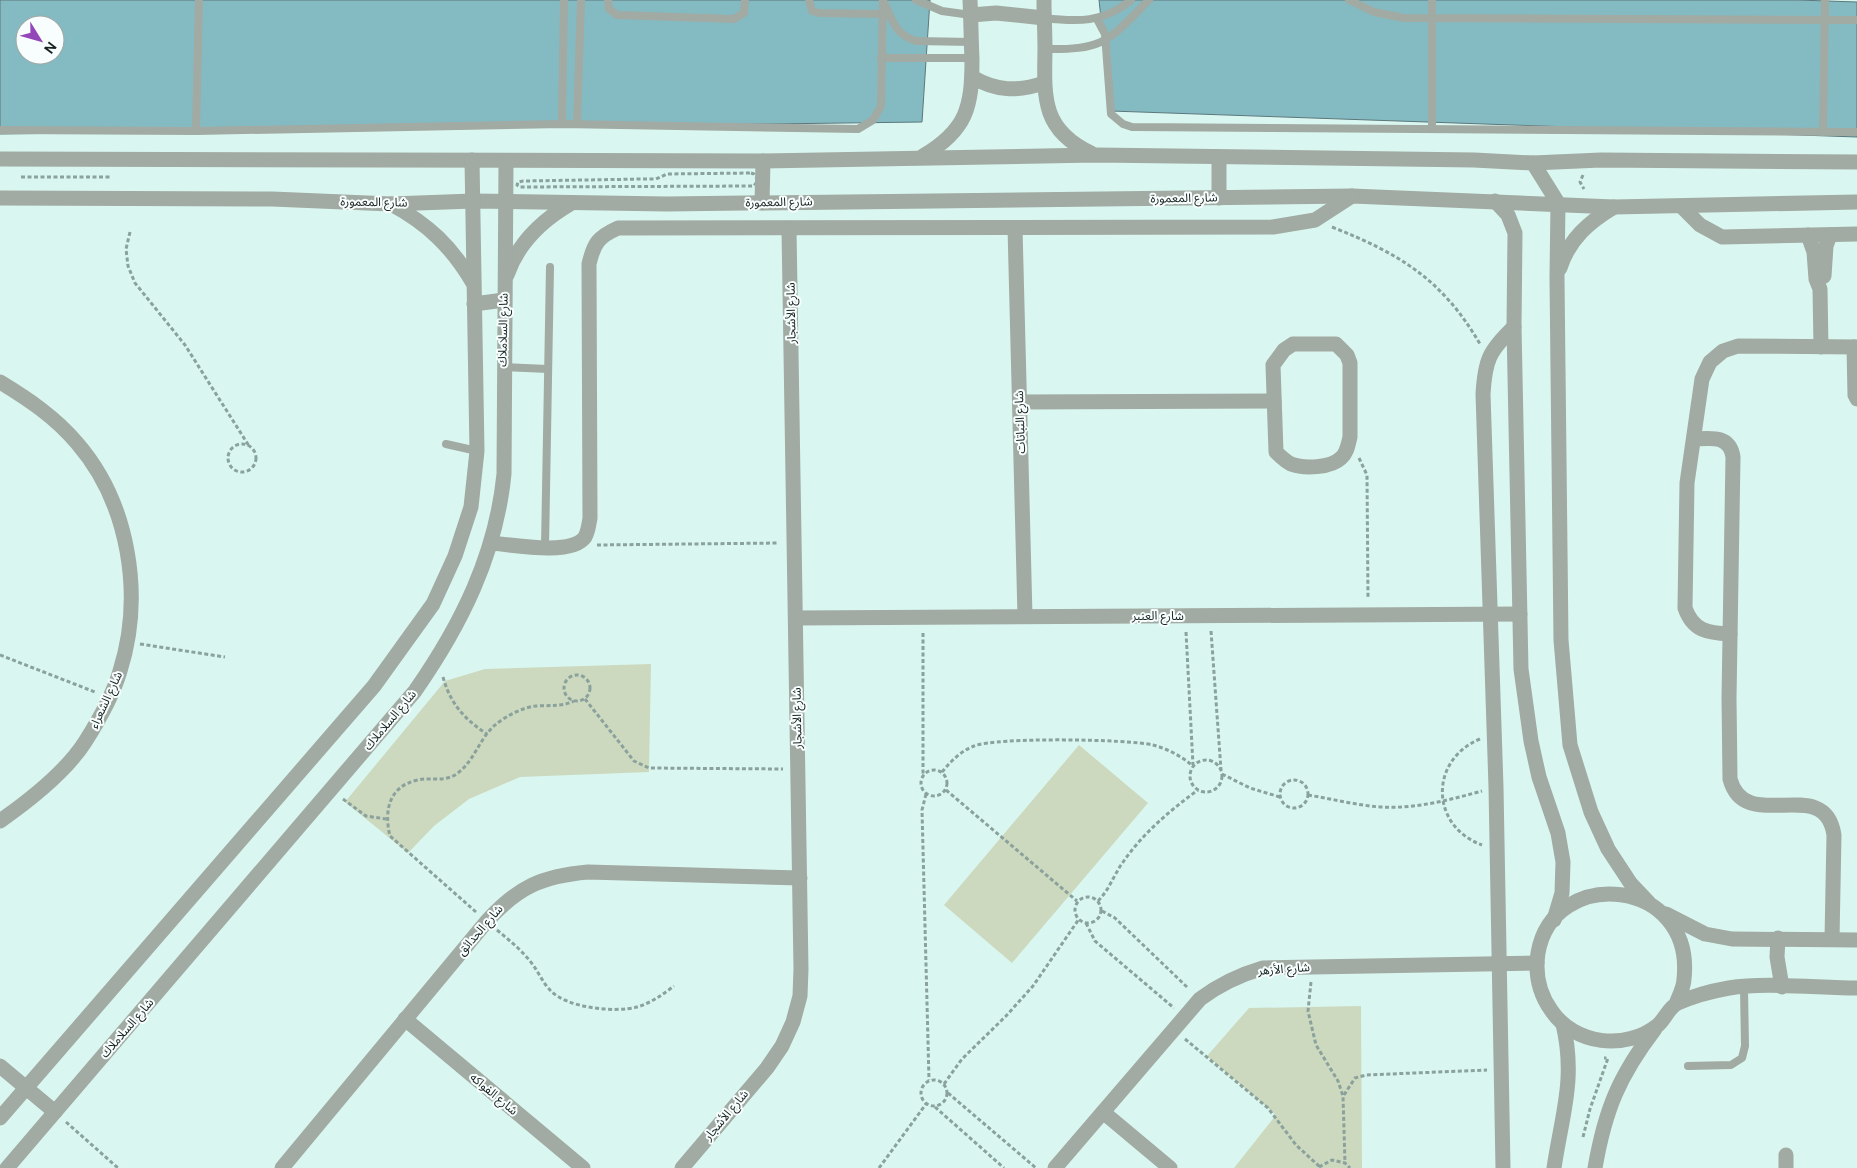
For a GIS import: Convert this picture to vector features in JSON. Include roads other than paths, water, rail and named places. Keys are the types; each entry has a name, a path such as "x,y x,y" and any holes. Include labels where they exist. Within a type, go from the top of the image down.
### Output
{"street":[{"path":"1044,0 1044,83 1046,107 1057,128 1074,145 1096,155"},
{"path":"923,156 940,146 955,132 965,115 972,96 971,8 996,13 1044,18"},
{"path":"972,77 985,84 1014,90 1044,83"},
{"path":"0,159 762,161 923,156 1096,155 1474,160 1533,163 1601,160 1857,162"},
{"path":"1219,157 1219,198"},
{"path":"0,1118 374,686 406,645 433,604 455,556 471,507 477,451 472,160"},
{"name":"شارع السلاملاك","path":"7,1168 415,691 442,653 472,595 492,543 501,501 504,474 503,367 506,161"},
{"path":"762,161 762,203"},
{"path":"1533,163 1558,203 1557,278 1561,640 1570,745 1588,804 1608,850 1631,884 1649,903"},
{"path":"492,543 561,548 577,545 586,536 590,518 589,264 592,248 602,235 618,228 666,226 789,229 1273,227 1315,220 1352,196"},
{"name":"شارع المعمورة","path":"0,198 272,199 391,204 473,201 505,203 667,204 1352,196 1495,200 1614,207 1857,202"},
{"path":"1495,200 1508,215 1515,233 1514,327 1521,669 1531,741 1539,777 1558,834 1563,862 1562,893 1554,920 1539,947 1537,963 1538,980 1543,996 1551,1011 1563,1024 1580,1035 1600,1041 1621,1041 1641,1035 1658,1025"},
{"path":"474,304 504,293 511,265 522,245 541,224 572,203"},
{"path":"391,204 417,218 439,236 458,258 473,283"},
{"path":"666,226 667,204"},
{"path":"1682,206 1700,225 1722,237 1857,234"},
{"path":"1557,278 1566,251 1580,232 1596,218 1614,207"},
{"name":"شارع النباتات","path":"1015,228 1025,616"},
{"name":"شارع الأشجار","path":"682,1168 767,1068 782,1046 793,1022 800,996 800,878 789,229"},
{"path":"1808,235 1814,252 1816,279 1820,289"},
{"path":"1821,347 1820,289 1823,279 1826,246 1830,235"},
{"path":"1503,1168 1498,847 1483,394 1488,358 1500,340 1514,327"},
{"path":"1292,344 1336,344 1342,349 1350,363 1350,437 1342,458 1332,464 1298,466 1289,463 1276,452 1274,401 1273,365 1284,350 1292,344"},
{"path":"1730,634 1701,630 1688,617 1685,608 1687,483 1695,439 1702,379 1705,370 1717,355 1738,346 1855,347 1855,395 1857,399"},
{"name":"شارع الشعراء","path":"0,382 42,409 77,443 104,484 120,521 129,561 132,602 127,642 120,671 110,698 85,743 56,776 0,821"},
{"path":"1020,402 1274,401"},
{"path":"1695,439 1721,439 1732,450 1730,778 1733,789 1739,797 1748,803 1806,805 1817,808 1827,814 1833,824 1834,835 1832,939"},
{"name":"شارع العنبر","path":"796,618 1520,614"},
{"name":"شارع الحدائق","path":"282,1168 486,921 506,900 531,884 559,874 588,872 800,878"},
{"path":"1554,920 1574,903 1598,894 1624,894 1649,903 1705,934 1732,939 1857,940"},
{"path":"1595,1168 1605,1118 1618,1085 1635,1055 1676,1004 1684,980 1685,955 1678,932 1663,912"},
{"path":"1778,938 1777,967 1782,987"},
{"name":"شارع الأزهر","path":"1055,1168 1200,999 1218,986 1248,973 1263,968 1537,963"},
{"path":"1676,1004 1730,988 1857,988"},
{"name":"شارع الفواكه","path":"405,1019 583,1168"},
{"path":"1554,1168 1570,1081 1569,1048 1563,1024"},
{"path":"0,1066 55,1112"},
{"path":"1103,1112 1170,1168"}],"lane":[{"path":"196,131 199,0"},
{"path":"562,124 564,0"},
{"path":"577,124 581,0"},
{"path":"608,0 608,9 617,15 734,19 744,13 745,0"},
{"path":"809,0 812,11 819,13 882,14"},
{"path":"0,130 196,131 562,124 858,130 873,120 881,106 883,0"},
{"path":"883,0 891,22 908,39 916,42 972,42"},
{"path":"916,0 942,11 971,8"},
{"path":"1044,18 1071,21 1097,19 1110,15 1130,0"},
{"path":"1045,49 1078,49 1106,40 1118,32 1149,0"},
{"path":"1349,0 1374,12 1404,18 1857,20"},
{"path":"1432,0 1432,128"},
{"path":"1823,132 1825,0"},
{"path":"1097,19 1104,28 1106,40 1111,114 1123,124 1132,127 1857,132"},
{"path":"881,58 972,58"},
{"path":"545,547 550,267"},
{"path":"503,367 548,369"},
{"path":"446,444 477,451"},
{"path":"1688,1066 1731,1065 1742,1058 1745,1046 1744,988"}]}
